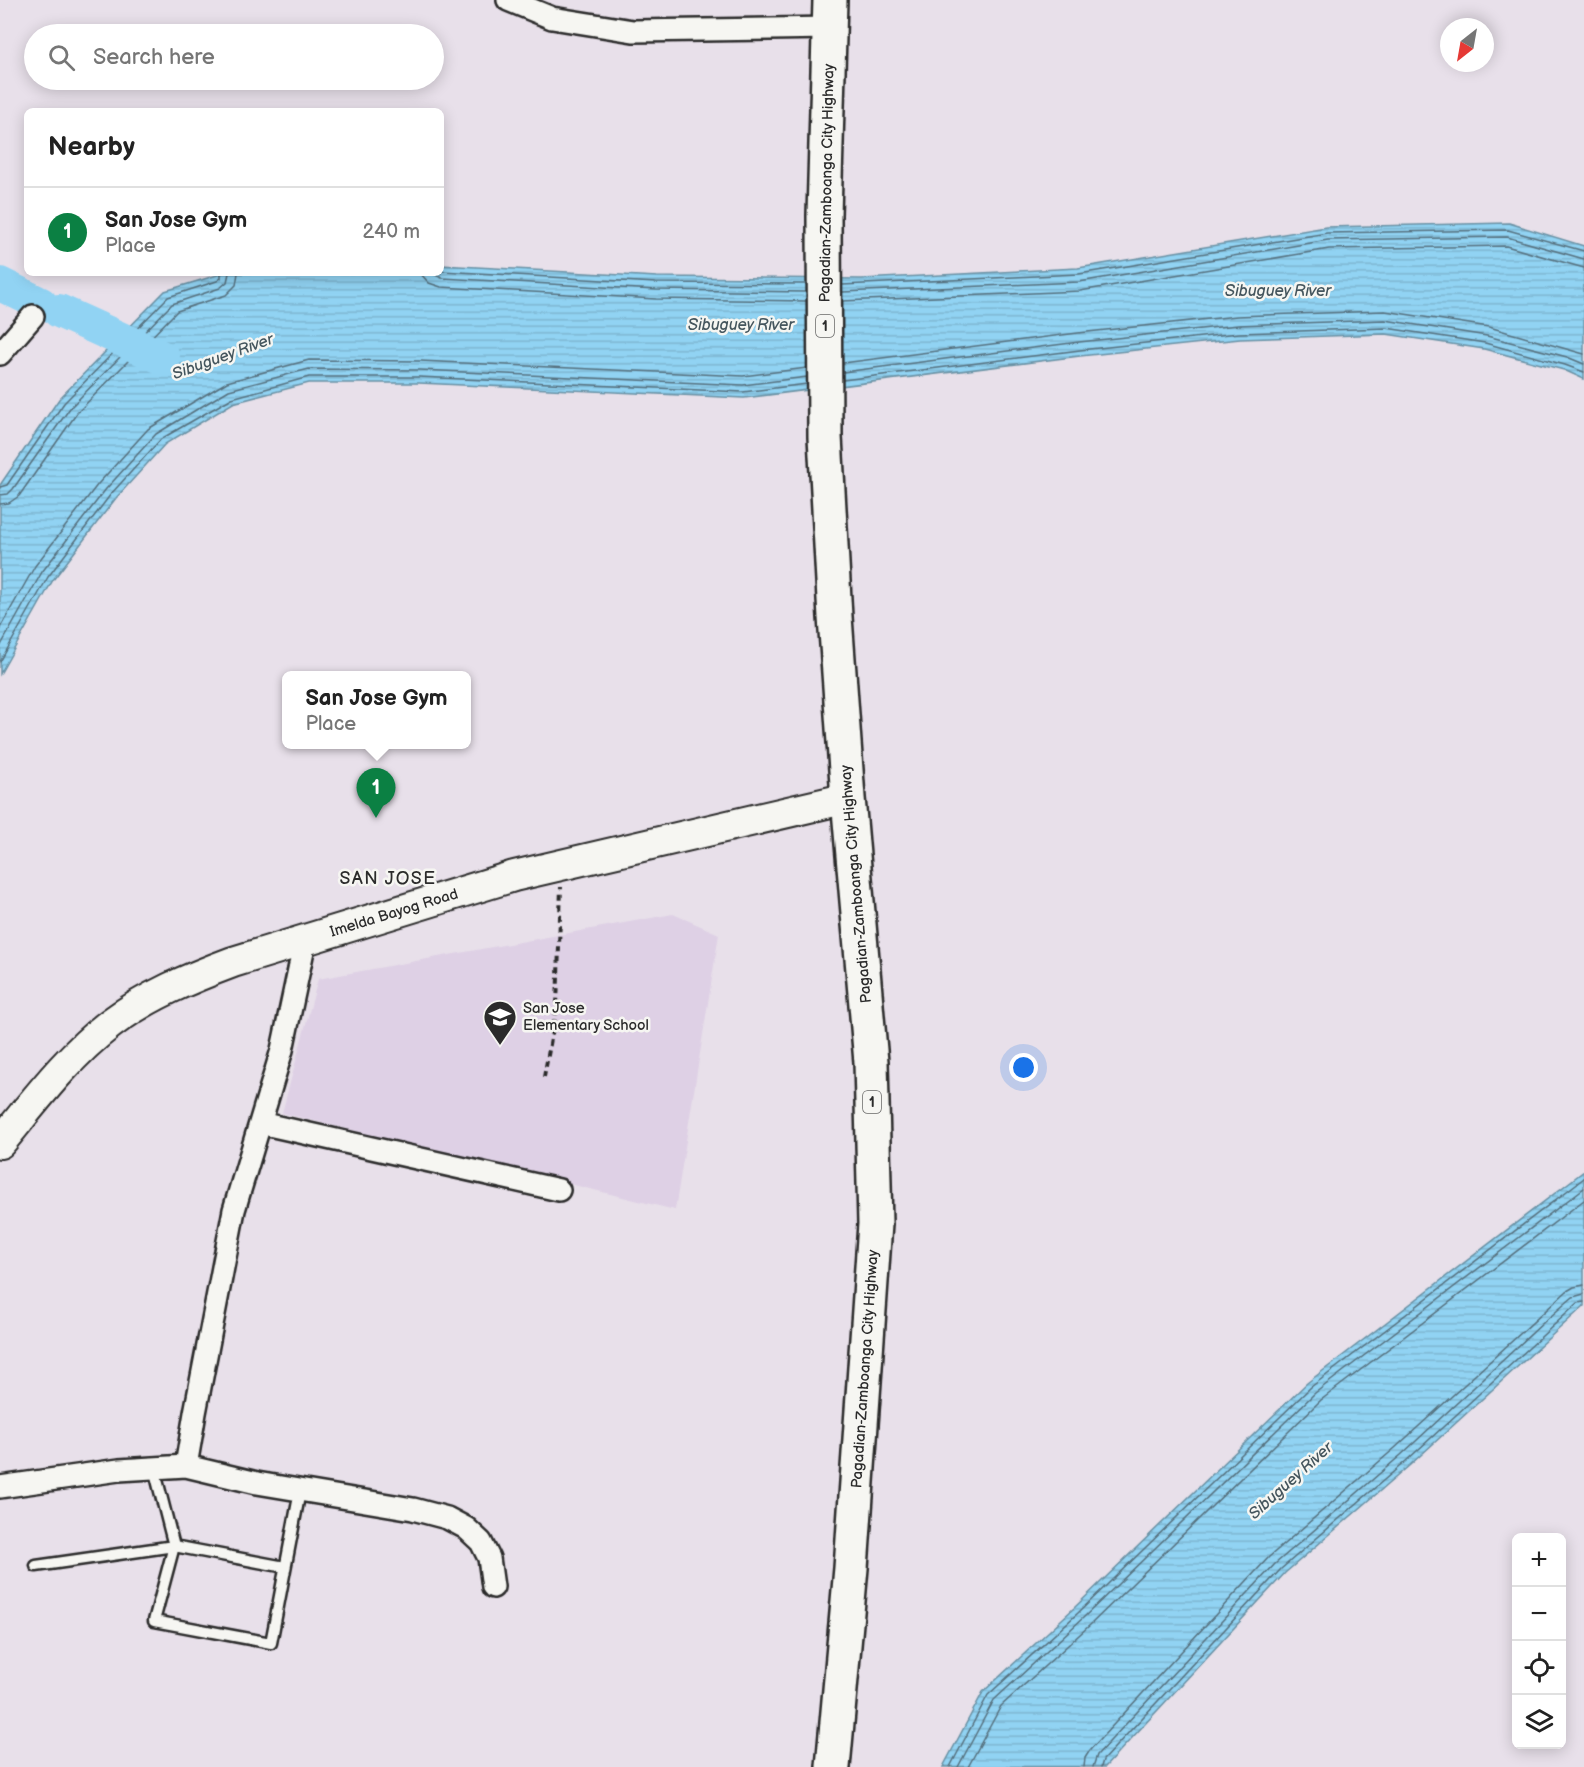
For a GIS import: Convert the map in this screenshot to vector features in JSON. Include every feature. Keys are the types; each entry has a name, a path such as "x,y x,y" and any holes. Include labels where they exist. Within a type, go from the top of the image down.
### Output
{"highway":[{"name":"Pagadian-Zamboanga City Highway","path":"830,14 824,215 825,437 848,798 871,1062 874,1224 851,1568 833,1767"}],"main road":[{"name":"Imelda Bayog Road","path":"0,1143 44,1089 80,1051 109,1025 130,1011 194,977 233,962 514,876 848,798"}],"street":[{"path":"508,0 552,18 633,31 830,14"},
{"path":"0,354 33,316"},
{"path":"186,1466 234,1210 282,1050 305,941"},
{"path":"260,1123 559,1190"},
{"path":"0,1487 120,1470 186,1466 257,1483 413,1509 447,1518 466,1528 482,1542 489,1558 493,1587"}],"lane":[{"path":"154,1468 174,1546 154,1621 271,1643 300,1491"},
{"path":"36,1566 174,1546 285,1567"}],"path":[{"path":"544,1077 557,1006 561,864"}],"shaded area":[{"name":"San Jose Elementary School","path":"673,914 719,934 675,1210 282,1113 318,979"}],"water":[{"name":"Sibuguey River","path":"1509,223 1584,246 1584,379 1564,370 1484,349 1386,334 1240,339 1080,356 744,398 419,383 309,383 233,403 165,444 116,498 53,580 0,674 0,485 59,399 165,291 214,276 444,276 444,265 657,277 862,279 1078,268 1326,227"},
{"name":"Sibuguey River","path":"1584,1171 1584,1306 1410,1465 1285,1573 1105,1767 943,1767 983,1692 1074,1608 1307,1383"}],"waterway":[{"path":"0,284 41,304"},
{"path":"59,311 163,358"}],"place":[{"name":"San Jose Gym","path":"376,818"},
{"name":"San Jose Elementary School","path":"500,1046"}],"district":[{"name":"SAN JOSE","path":"388,878"}]}
